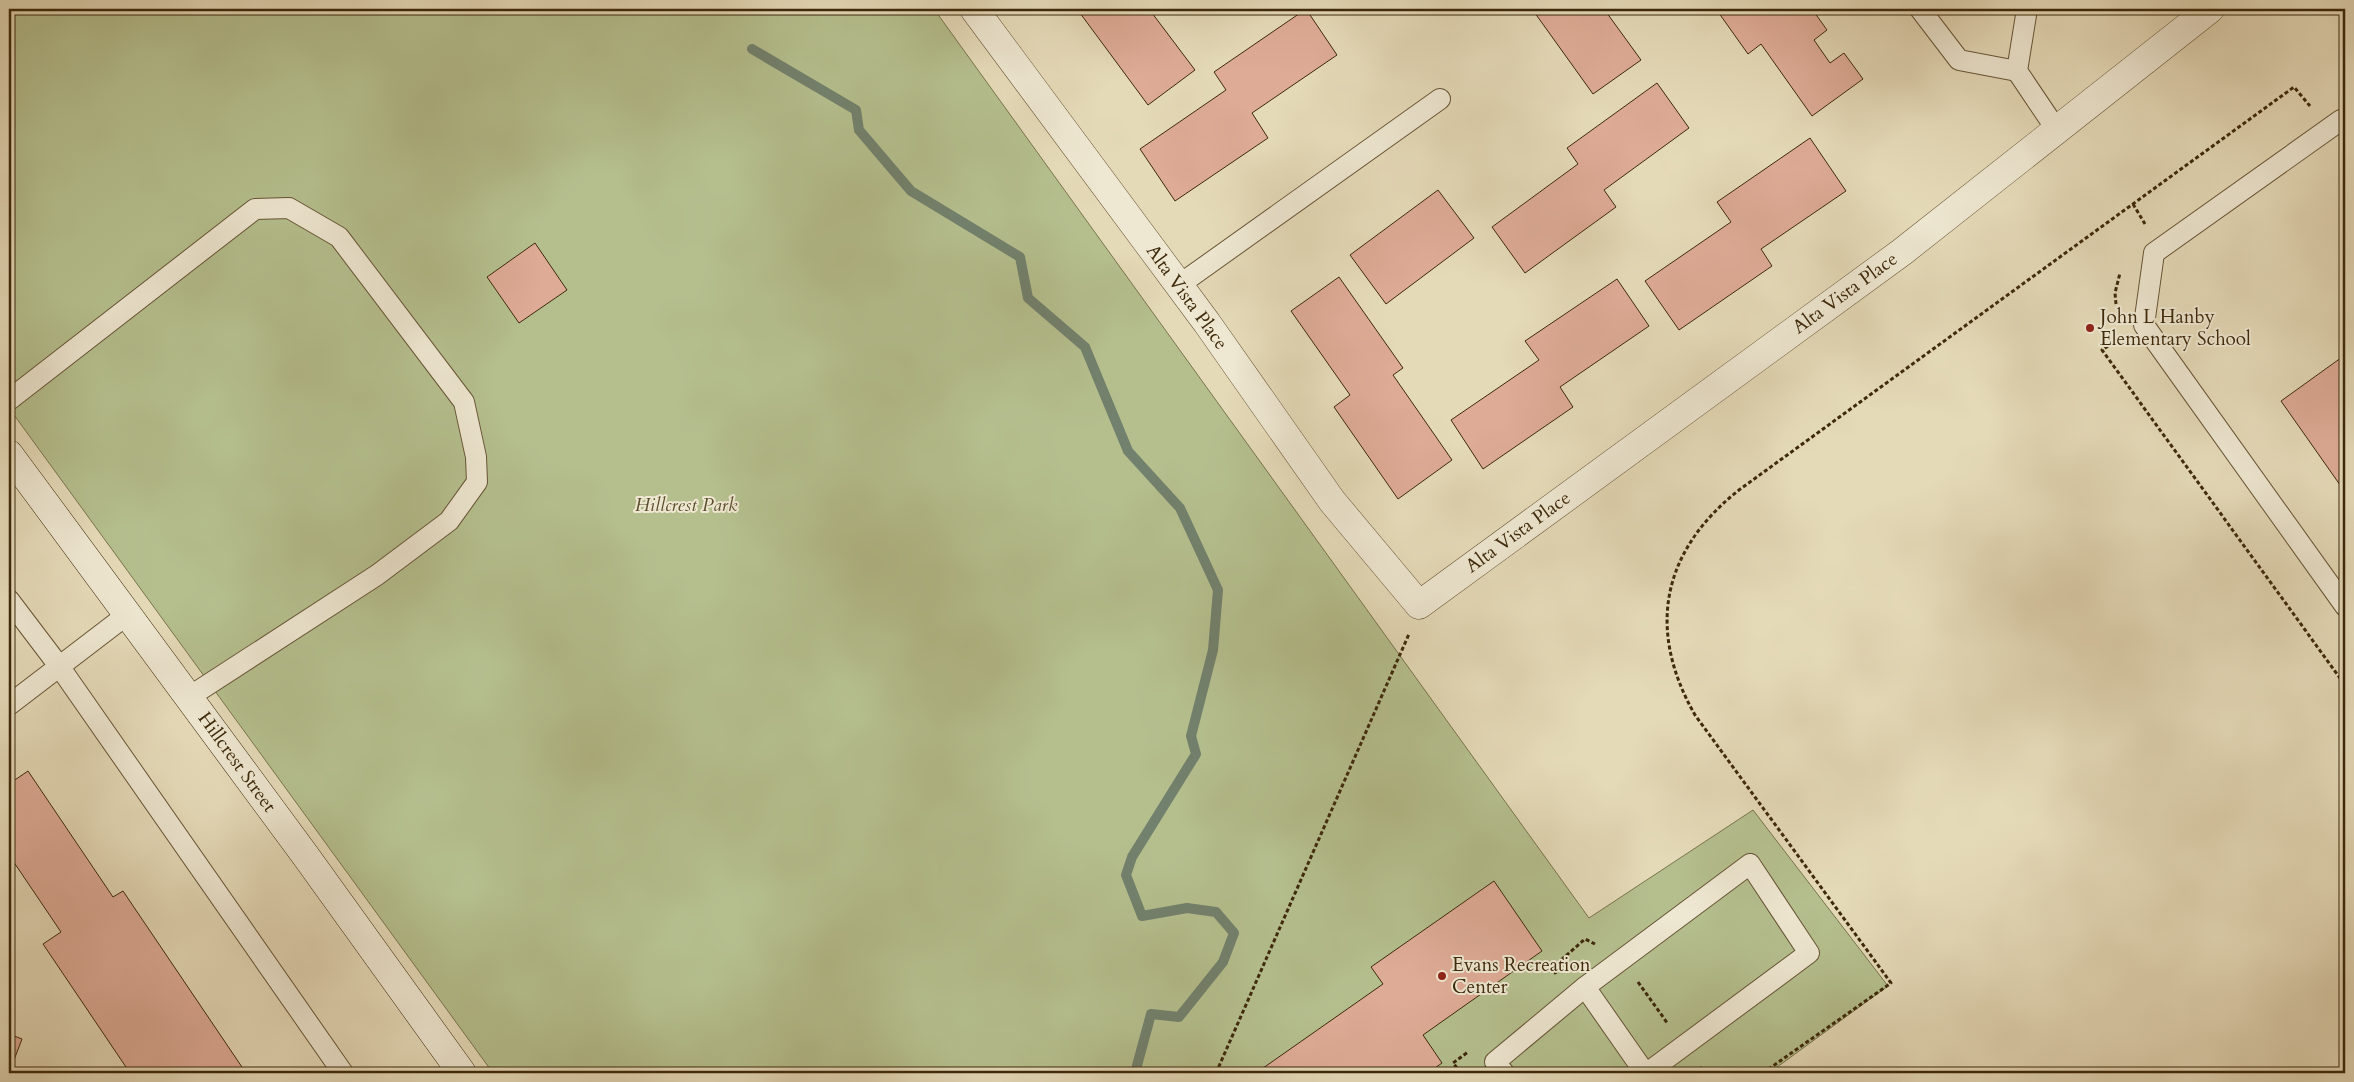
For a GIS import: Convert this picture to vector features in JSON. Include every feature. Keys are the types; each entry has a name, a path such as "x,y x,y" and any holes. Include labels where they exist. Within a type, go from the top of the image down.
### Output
{"street":[{"name":"Alta Vista Place","path":"974,9 1179,285 1332,501 1418,605 1902,252 2210,9"},
{"name":"Hillcrest Street","path":"9,454 189,697 462,1073"}],"lane":[{"path":"1920,9 1959,60 2017,71"},
{"path":"2027,9 2017,71 2056,130"},
{"path":"1179,285 1440,99"},
{"path":"2345,121 2341,120 2154,253 2144,325 2345,606"},
{"path":"9,400 255,209 289,208 339,237 464,402 476,456 477,482 449,522 377,575 189,697"},
{"path":"9,600 60,666 343,1073"},
{"path":"9,705 128,614"},
{"path":"1504,1073 1495,1062 1585,987 1750,864 1809,953 1646,1073 1585,987"}],"path":[{"path":"1763,1073 1891,984 1695,715 1681,691 1670,656 1667,610 1672,581 1682,554 1704,522 1717,508 1739,490 2294,87 2310,107 2318,103"},
{"path":"1216,1073 1368,725 1405,646 1418,605"}],"green space":[{"name":"Hillcrest Park","path":"9,9 934,9 1589,918 1753,810 1888,986 1769,1073 493,1073 9,408"}],"building":[{"path":"1077,9 1149,9 1195,70 1148,105"},
{"path":"1306,9 1337,55 1252,113 1268,138 1175,201 1140,149 1226,90 1214,72"},
{"path":"1532,9 1604,9 1641,60 1593,94"},
{"path":"1716,9 1790,9 1794,14 1802,9 1812,9 1827,30 1814,40 1830,63 1844,53 1863,79 1812,116 1761,44 1748,54"},
{"path":"1657,83 1689,128 1604,190 1616,207 1525,273 1492,227 1578,164 1567,148"},
{"path":"1810,138 1846,191 1761,249 1772,266 1679,330 1645,281 1731,222 1717,202"},
{"path":"1438,190 1474,238 1386,304 1350,255"},
{"path":"535,243 567,290 519,323 487,277"},
{"path":"1339,277 1403,368 1393,375 1452,460 1398,499 1334,407 1350,395 1291,311"},
{"path":"1617,279 1649,326 1560,387 1573,407 1483,469 1451,420 1539,360 1525,341"},
{"path":"2345,355 2345,492 2281,401"},
{"path":"28,771 113,897 123,891 246,1073 130,1073 43,944 61,932 9,855 9,784"},
{"name":"Evans Recreation Center","path":"1494,881 1542,951 1423,1035 1442,1063 1428,1073 1256,1073 1383,984 1371,967"},
{"path":"9,1034 22,1039 9,1073"}],"waterway":[{"path":"752,49 856,110 859,130 911,191 1020,257 1028,298 1085,347 1128,451 1180,508 1218,590 1213,650 1191,736 1196,754 1132,857 1126,875 1142,916 1187,908 1216,912 1234,933 1223,962 1179,1017 1151,1014 1135,1073"}],"place":[{"name":"John L Hanby Elementary School","path":"2090,328"},
{"name":"Evans Recreation Center","path":"1442,976"}]}
